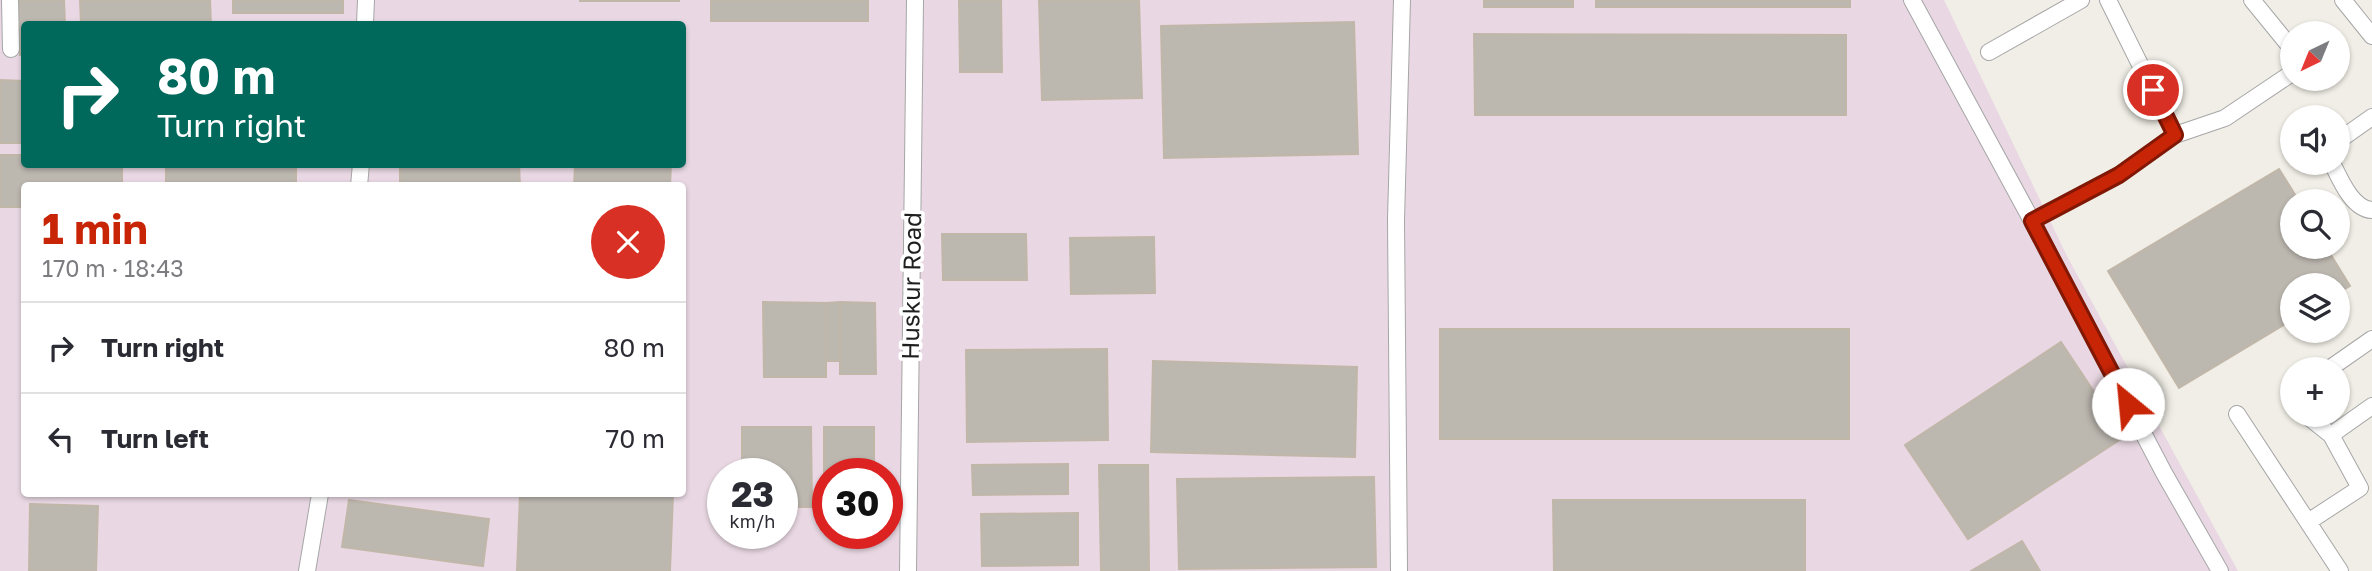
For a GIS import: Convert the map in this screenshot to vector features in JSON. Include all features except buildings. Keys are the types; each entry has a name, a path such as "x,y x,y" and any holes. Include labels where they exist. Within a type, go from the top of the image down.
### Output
{"street":[{"path":"10,0 11,49"},
{"path":"365,21 366,0"},
{"name":"Huskur Road","path":"908,571 915,0"},
{"path":"1399,571 1396,220 1402,0"},
{"path":"1912,0 2164,473 2220,571"},
{"path":"1989,52 2081,0"},
{"path":"2108,0 2175,135"},
{"path":"2252,0 2280,34"},
{"path":"2343,0 2372,36"},
{"path":"2032,221 2119,175 2175,135 2225,118 2280,81"},
{"path":"2350,133 2372,117"},
{"path":"2338,175 2344,189 2369,212 2372,210"},
{"path":"2346,357 2372,339"},
{"path":"2331,435 2372,406"},
{"path":"2237,414 2340,571"},
{"path":"2308,522 2360,488 2331,435 2321,427"},
{"path":"307,571 319,497"}],"shaded area":[{"path":"0,0 1944,0 2067,256 2238,571 0,571"}],"route":[{"path":"2128,404 2032,221 2119,175 2175,135 2153,90"}]}
